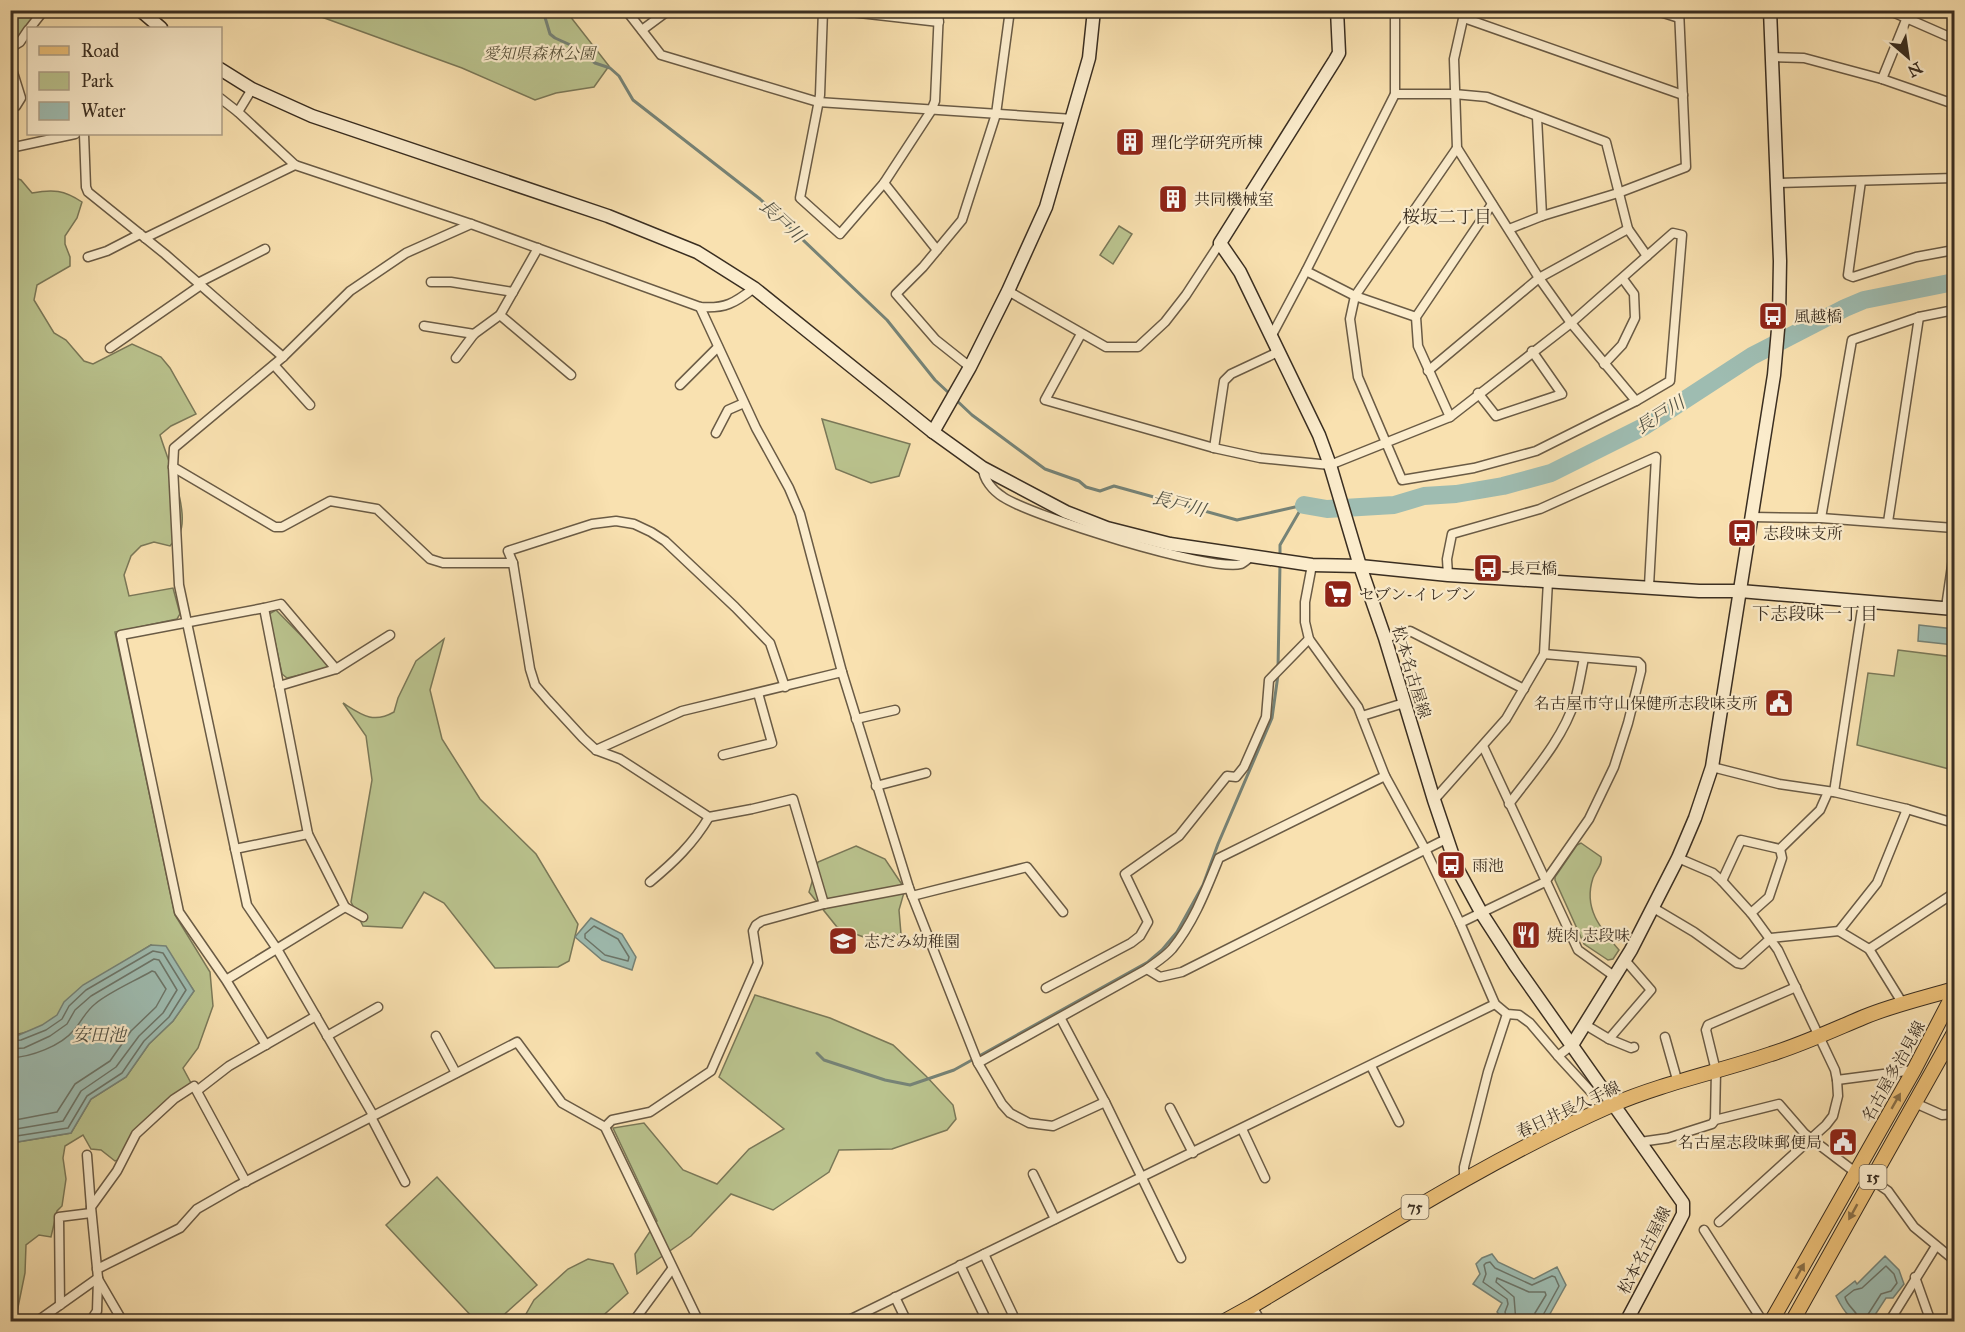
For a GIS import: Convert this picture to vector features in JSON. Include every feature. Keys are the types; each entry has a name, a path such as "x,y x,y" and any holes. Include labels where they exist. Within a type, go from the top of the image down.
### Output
{"main road":[{"name":"春日井長久手線","path":"1223,1322 1464,1179 1520,1149 1613,1105 1772,1054 1820,1037 1866,1016 1954,991"},
{"name":"名古屋多治見線","path":"1771,1322 1914,1070 1954,991"},
{"name":"15","path":"1792,1322 1915,1103 1948,1057 1954,1034"}],"street":[{"path":"31,27 44,10"},
{"path":"140,10 160,27"},
{"path":"626,10 661,55 818,102 1073,119"},
{"path":"642,30 669,10"},
{"path":"823,10 820,95 800,198 840,234 884,183 931,111 935,101 939,10"},
{"path":"833,10 939,22"},
{"path":"970,367 936,339 896,294 962,220 996,114 1010,10"},
{"path":"933,432 970,367 1046,207 1089,58 1094,10"},
{"path":"1008,291 1106,347 1138,347 1165,322 1186,295 1335,60 1339,53 1337,10"},
{"path":"1271,337 1395,94 1395,10"},
{"path":"1509,230 1542,216 1618,193 1686,167 1679,14 1654,10"},
{"path":"1558,1056 1572,1045 1625,960 1678,858 1695,818 1712,767 1774,375 1779,322 1778,183 1770,10"},
{"path":"1888,10 1908,14 1954,39"},
{"path":"1636,401 1571,323 1539,278 1457,148 1454,59 1464,14 1683,95"},
{"path":"1882,79 1908,14"},
{"path":"10,48 20,42 27,32"},
{"path":"1772,57 1804,58 1882,79 1954,104"},
{"path":"10,63 21,98 16,106 10,108"},
{"path":"222,70 252,88 332,123 608,216 697,252 754,288 933,432 982,468 1066,512 1107,528 1170,544 1312,565 1360,566 1448,575 1649,586 1699,591 1740,591 1951,608 1954,552"},
{"path":"238,112 252,88"},
{"path":"1395,94 1454,94 1487,97 1606,142 1628,229 1647,255"},
{"path":"222,100 295,165 471,224 700,307 717,308 736,302 754,288"},
{"path":"1537,117 1542,216"},
{"path":"10,147 70,135"},
{"path":"84,135 88,192 200,284 283,357"},
{"path":"1081,333 1045,400 1260,458 1330,465 1386,442 1450,417 1532,351 1571,323 1673,233 1682,235 1670,381 1636,401 1536,451 1474,468 1402,480 1386,442 1358,377 1350,319 1356,296 1457,148"},
{"path":"88,257 142,236 295,165"},
{"path":"1778,183 1954,178"},
{"path":"1861,181 1848,275 1853,277 1916,257 1954,250"},
{"path":"884,183 937,250"},
{"path":"1450,417 1418,346 1416,317 1492,204"},
{"path":"405,1182 372,1116 316,1016 277,949 247,905 179,585 174,448 283,357 350,291 406,253 471,224"},
{"path":"1428,371 1539,278 1628,229"},
{"name":"松本名古屋線","path":"1220,243 1240,272 1319,435 1341,498 1360,566 1457,868 1482,914 1683,1203 1684,1208 1679,1222 1626,1322"},
{"path":"456,358 474,334 500,315 538,248"},
{"path":"110,348 200,284 265,249"},
{"path":"1306,271 1356,296 1416,317"},
{"path":"1604,364 1622,345 1635,318 1634,294 1623,279"},
{"path":"432,282 451,282 513,292"},
{"path":"700,307 744,403 789,488 800,514 842,672 876,786 911,892 976,1058 1002,1104 1010,1113 1029,1123 1053,1126 1105,1102"},
{"path":"1821,518 1852,339 1919,317 1954,310"},
{"path":"500,315 571,375"},
{"path":"1888,522 1919,317"},
{"path":"424,326 474,334"},
{"path":"680,385 718,347"},
{"path":"1478,393 1496,416 1562,394 1532,351"},
{"path":"1214,447 1224,381 1231,374 1278,352"},
{"path":"274,364 310,405"},
{"path":"716,433 728,410 744,403"},
{"path":"1448,575 1447,559 1452,534 1540,509 1656,457 1649,586"},
{"path":"173,468 275,527 282,527 330,501 377,509 430,559 443,562 513,563"},
{"path":"1752,518 1821,518 1954,528"},
{"path":"785,687 770,643 674,549 651,531 634,524 616,521 592,524 508,551 513,563 530,669 536,685 583,738 597,750 620,759 709,817 793,799 824,904"},
{"path":"1312,565 1305,602 1305,622 1310,639 1358,707 1385,776 1425,849 1495,1004 1507,1014 1519,1015 1530,1023 1592,1093 1603,1090"},
{"path":"1434,800 1506,719 1544,654 1548,581"},
{"path":"266,1045 226,980 179,912 122,635 281,604 336,669"},
{"path":"264,608 308,834 345,907 363,917"},
{"path":"1780,849 1820,810 1831,792 1862,609"},
{"path":"1385,638 1410,631 1524,689"},
{"path":"279,686 336,669 390,635"},
{"path":"1046,988 1140,936 1148,922 1125,874 1179,836 1227,776 1236,777 1244,767 1266,717 1269,680 1310,639"},
{"path":"1460,923 1545,882 1589,819 1614,767 1628,723 1641,671 1641,665 1638,662 1544,654"},
{"path":"1509,804 1540,763 1565,723 1575,700 1584,658"},
{"path":"597,750 682,711 842,672"},
{"path":"723,755 772,743 758,693"},
{"path":"1362,716 1404,703"},
{"path":"856,719 896,710"},
{"path":"1483,746 1578,950 1614,976"},
{"path":"1712,767 1779,784 1831,792 1907,809 1954,823"},
{"path":"876,786 926,773"},
{"path":"976,1058 1061,1018 1146,969 1170,951 1185,931 1202,899 1219,858 1385,776"},
{"path":"1839,931 1877,883 1907,809"},
{"path":"650,882 678,859 698,836 709,817"},
{"path":"235,849 308,834"},
{"path":"1146,969 1160,976 1182,972 1446,839"},
{"path":"1722,881 1741,840 1780,849"},
{"path":"1751,913 1769,897 1782,858 1780,849"},
{"path":"1678,858 1713,873 1771,938 1820,1037 1838,1080 1838,1096 1833,1116 1812,1139 1719,1222"},
{"path":"605,1128 612,1120 650,1112 711,1071 758,963 753,931 762,921 824,904 911,892 1027,867 1063,912"},
{"path":"1869,949 1954,894"},
{"path":"226,980 345,907"},
{"path":"1652,907 1694,932 1737,963 1742,964 1771,938 1839,931 1869,949 1903,1005"},
{"path":"1609,1039 1652,990 1625,960"},
{"path":"1715,1120 1716,1071 1706,1030 1708,1025 1796,987"},
{"path":"845,1322 1495,1004"},
{"path":"327,1036 378,1007"},
{"path":"1464,1179 1464,1167 1488,1072 1507,1014"},
{"path":"198,1090 229,1066 316,1016"},
{"path":"1061,1018 1181,1258"},
{"path":"1584,1024 1609,1039 1631,1048 1634,1047"},
{"path":"436,1036 456,1073"},
{"path":"1665,1037 1678,1083"},
{"path":"97,1269 180,1228 197,1209 246,1182 517,1042 562,1103 605,1128 699,1322"},
{"path":"1371,1066 1399,1122"},
{"path":"1838,1080 1914,1070"},
{"path":"60,1305 59,1217 91,1210 117,1171 136,1134 174,1100 194,1086 246,1182"},
{"path":"1915,1103 1942,1115 1954,1114"},
{"path":"1640,1142 1668,1138 1712,1124 1715,1120 1779,1104 1812,1139 1855,1172"},
{"path":"1170,1108 1193,1153"},
{"path":"1242,1129 1265,1178"},
{"path":"87,1155 98,1278 97,1311 90,1322"},
{"path":"1033,1174 1055,1219"},
{"path":"1872,1180 1888,1191 1914,1227 1954,1260"},
{"path":"1704,1230 1763,1322"},
{"path":"1889,1322 1936,1246"},
{"path":"984,1254 1013,1315"},
{"path":"960,1265 984,1315"},
{"path":"633,1322 672,1269"},
{"path":"1915,1277 1931,1322"},
{"path":"36,1322 98,1278"},
{"path":"98,1278 123,1322"},
{"path":"895,1297 907,1322"},
{"path":"1252,1306 1261,1322"}],"green space":[{"path":"10,11 41,11 26,31 10,45"},
{"name":"愛知県森林公園","path":"305,11 566,11 609,66 594,87 556,93 535,100 462,68"},
{"path":"10,176 21,180 32,193 58,192 70,195 82,202 77,218 65,236 70,266 37,285 34,300 54,333 66,340 84,361 93,364 132,344 161,357 170,368 196,414 171,426 160,435 180,500 182,525 179,535 170,546 154,542 141,546 131,556 124,575 129,596 173,588 180,614 177,619 115,632 175,915 210,972 213,1006 198,1048 183,1068 191,1083 135,1131 121,1159 115,1161 101,1150 91,1149 83,1135 65,1146 63,1158 66,1179 62,1206 57,1211 51,1237 39,1235 26,1245 25,1273 15,1322 10,1321 10,1227 14,1197 11,1196 11,1143 71,1133 91,1099 126,1077 149,1044 173,1021 194,991 182,973 151,945 64,1003 58,1015 48,1023 11,1035"},
{"path":"1119,226 1132,234 1113,264 1100,255"},
{"path":"822,419 910,444 899,476 871,483 836,469"},
{"path":"276,610 330,665 329,668 287,678 282,674 269,614"},
{"path":"444,639 430,690 442,739 480,799 536,854 578,924 569,961 558,967 495,968 444,903 424,892 402,928 363,926 351,902 372,780 366,736 343,703 374,718 387,716 394,712 398,698 416,661"},
{"path":"1898,650 1954,657 1953,770 1857,745 1868,673 1894,676"},
{"path":"1581,843 1601,857 1590,889 1590,899 1595,917 1619,950 1613,959 1608,960 1584,944 1555,880 1577,845"},
{"path":"856,846 885,859 905,889 899,910 901,934 874,941 837,927 809,892 818,862"},
{"path":"755,995 830,1018 893,1045 953,1105 956,1119 947,1130 892,1149 839,1150 829,1172 773,1210 731,1194 691,1236 637,1274 635,1254 657,1221 613,1128 644,1123 683,1170 717,1184 749,1149 784,1129 719,1077"},
{"path":"437,1177 537,1285 497,1321 476,1321 386,1225"},
{"path":"588,1259 613,1264 628,1293 597,1321 522,1321 534,1300 568,1269"}],"water":[{"path":"1919,625 1954,629 1954,645 1918,641"},
{"path":"591,918 622,934 636,957 632,970 602,960 575,937"},
{"name":"安田池","path":"151,945 166,946 194,991 173,1021 149,1044 126,1077 91,1099 71,1133 11,1143 11,1035 19,1035 42,1025 57,1015 64,1002 83,985"},
{"path":"1492,1254 1498,1262 1534,1279 1557,1267 1566,1285 1546,1321 1504,1321 1497,1312 1502,1303 1473,1284 1480,1274 1476,1264 1482,1258"},
{"path":"1885,1256 1899,1270 1904,1284 1893,1298 1886,1298 1871,1321 1858,1320 1849,1316 1836,1296 1855,1281 1857,1284"}],"waterway":[{"name":"長戸川","path":"539,10 544,14 550,34 575,47 595,63 610,68 619,76 633,100 760,199 887,320 935,380 950,394"},
{"name":"長戸川","path":"1304,505 1327,509 1394,505 1424,496 1456,494 1503,486 1551,473 1643,427 1752,356 1845,308 1864,300 1954,282"},
{"name":"長戸川","path":"954,398 972,415 1045,469 1079,481 1086,487 1100,491 1114,486 1237,520 1304,505"},
{"path":"1280,557 1280,545 1302,507"},
{"path":"1278,668 1280,564"},
{"path":"817,1053 824,1060 885,1080 910,1085 954,1070 1148,962 1177,932 1203,885 1272,718 1278,675"}],"place":[{"name":"理化学研究所棟","path":"1130,142"},
{"name":"共同機械室","path":"1173,199"},
{"name":"風越橋","path":"1773,316"},
{"name":"志段味支所","path":"1742,533"},
{"name":"長戸橋","path":"1488,568"},
{"name":"セブン-イレブン","path":"1338,594"},
{"name":"名古屋市守山保健所志段味支所","path":"1779,703"},
{"name":"雨池","path":"1451,865"},
{"name":"焼肉 志段味","path":"1526,935"},
{"name":"志だみ幼稚園","path":"843,941"},
{"name":"名古屋志段味郵便局","path":"1843,1142"}],"district":[{"name":"桜坂二丁目","path":"1447,217"},
{"name":"下志段味一丁目","path":"1815,614"}]}
